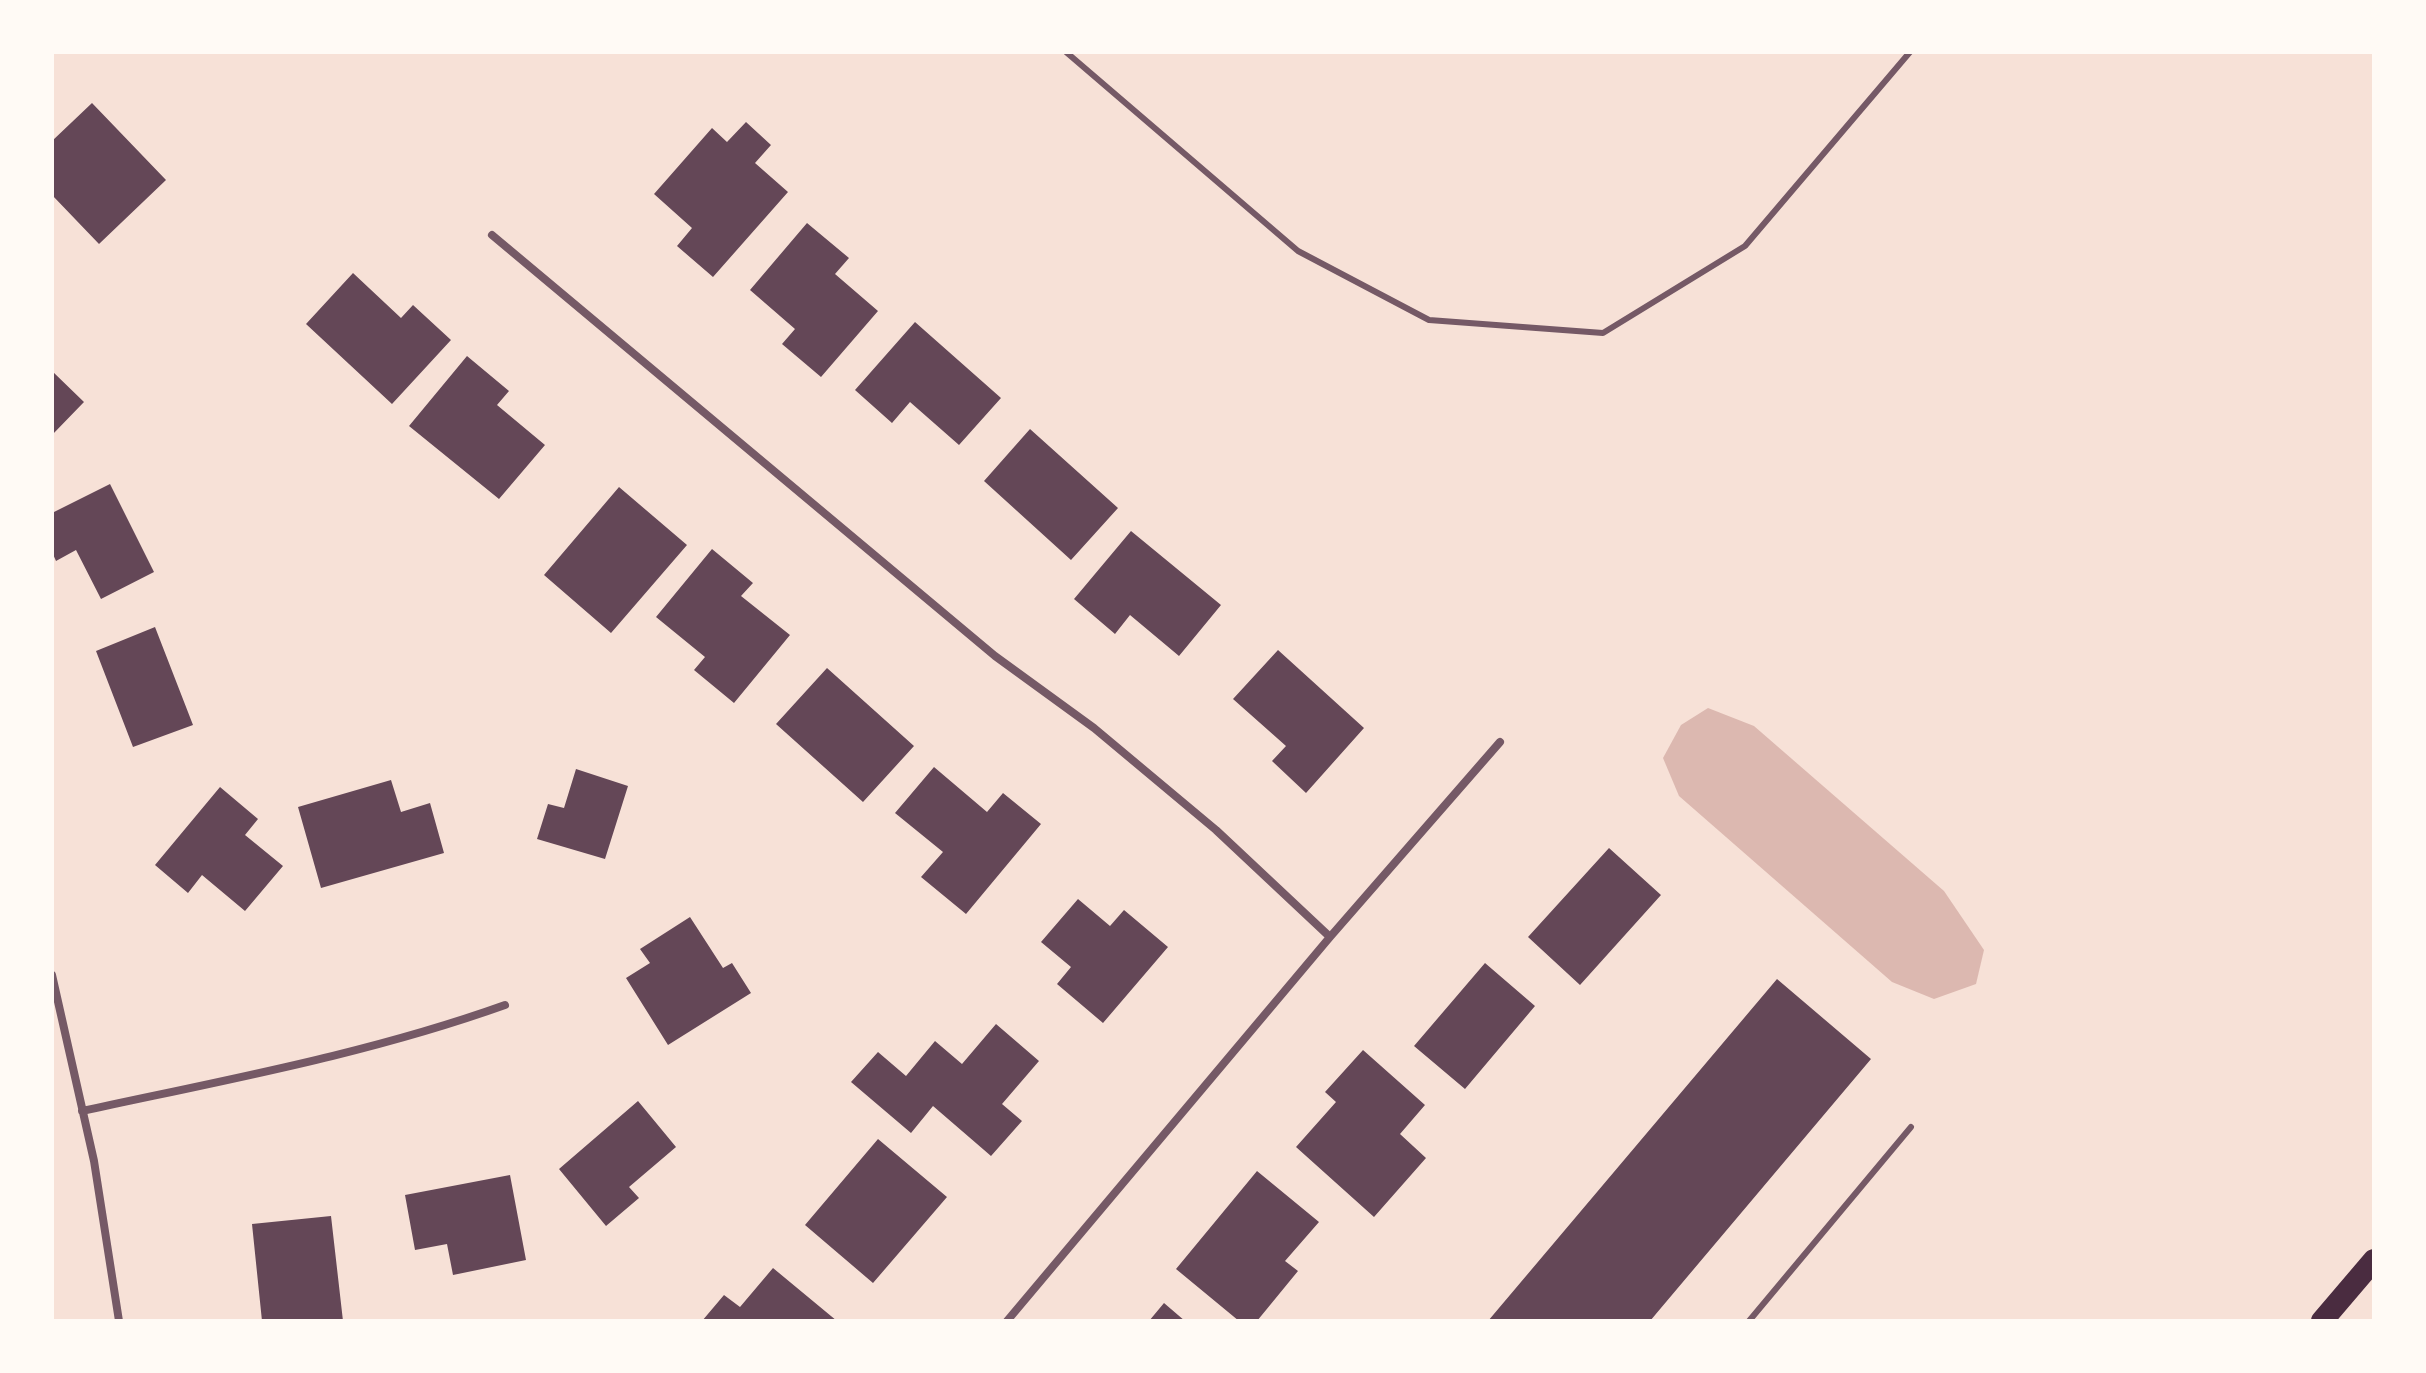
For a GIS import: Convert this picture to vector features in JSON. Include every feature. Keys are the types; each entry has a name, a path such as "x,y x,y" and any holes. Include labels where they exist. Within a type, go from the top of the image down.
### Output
{"highway":[{"path":"2322,1321 2374,1260"}],"street":[{"path":"492,235 995,656 1106,738 1216,830 1330,937"},
{"path":"1007,1321 1330,937 1500,742"},
{"path":"52,975 94,1161 119,1321"},
{"path":"82,1111 342,1055 446,1026 505,1005"}],"lane":[{"path":"1066,52 1298,251 1429,320 1603,333 1745,246 1910,52"},
{"path":"1749,1321 1911,1127"}],"shaded area":[{"path":"1708,708 1754,726 1944,891 1984,950 1976,984 1934,999 1892,982 1679,796 1663,758 1681,725"}],"building":[{"path":"92,103 166,180 99,244 52,195 52,141"},
{"path":"746,122 771,145 755,163 788,192 713,277 677,246 692,228 654,194 712,128 727,142"},
{"path":"807,223 849,258 835,274 878,311 821,377 782,344 795,329 750,290"},
{"path":"353,273 401,318 413,305 451,340 392,404 306,324"},
{"path":"915,322 1001,398 959,445 910,402 892,423 855,390"},
{"path":"467,356 509,391 497,405 545,445 499,499 409,426"},
{"path":"52,371 84,402 52,435"},
{"path":"1030,429 1118,508 1071,560 984,481"},
{"path":"110,484 154,572 101,599 76,550 56,561 52,552 52,513"},
{"path":"619,487 687,545 611,633 544,575"},
{"path":"1131,531 1221,605 1179,656 1130,615 1115,634 1074,599"},
{"path":"712,549 753,583 741,596 790,635 734,703 694,670 705,657 656,617"},
{"path":"155,627 193,725 133,747 96,651"},
{"path":"1278,650 1364,728 1306,793 1272,761 1286,746 1233,699"},
{"path":"827,668 914,746 863,802 776,724"},
{"path":"934,767 987,812 1003,793 1041,824 966,914 921,877 943,852 895,813"},
{"path":"576,769 628,786 605,859 537,839 548,804 564,808"},
{"path":"391,780 401,812 430,803 444,853 321,888 298,807"},
{"path":"220,787 258,819 245,835 283,866 245,911 202,875 188,893 155,865"},
{"path":"1609,848 1661,895 1580,985 1528,937"},
{"path":"1078,899 1110,926 1124,910 1168,947 1103,1023 1057,984 1071,967 1041,942"},
{"path":"690,917 723,968 732,963 751,993 668,1045 626,978 650,963 640,949"},
{"path":"1485,963 1535,1006 1465,1089 1414,1046"},
{"path":"1777,979 1871,1059 1650,1321 1488,1321"},
{"path":"996,1024 1039,1061 1002,1104 1022,1121 991,1156 933,1106 911,1133 851,1082 878,1052 906,1076 935,1041 962,1064"},
{"path":"1363,1050 1425,1105 1400,1134 1426,1158 1374,1217 1296,1147 1336,1102 1325,1092"},
{"path":"638,1101 676,1147 629,1187 639,1198 606,1226 559,1169"},
{"path":"878,1139 947,1197 873,1283 805,1225"},
{"path":"1257,1171 1319,1222 1285,1261 1298,1271 1257,1321 1239,1321 1176,1269"},
{"path":"510,1175 526,1260 453,1275 447,1244 415,1250 405,1195"},
{"path":"331,1216 343,1321 262,1321 252,1224"},
{"path":"773,1268 837,1321 702,1321 724,1295 740,1307"},
{"path":"1164,1303 1185,1321 1149,1321"}]}
